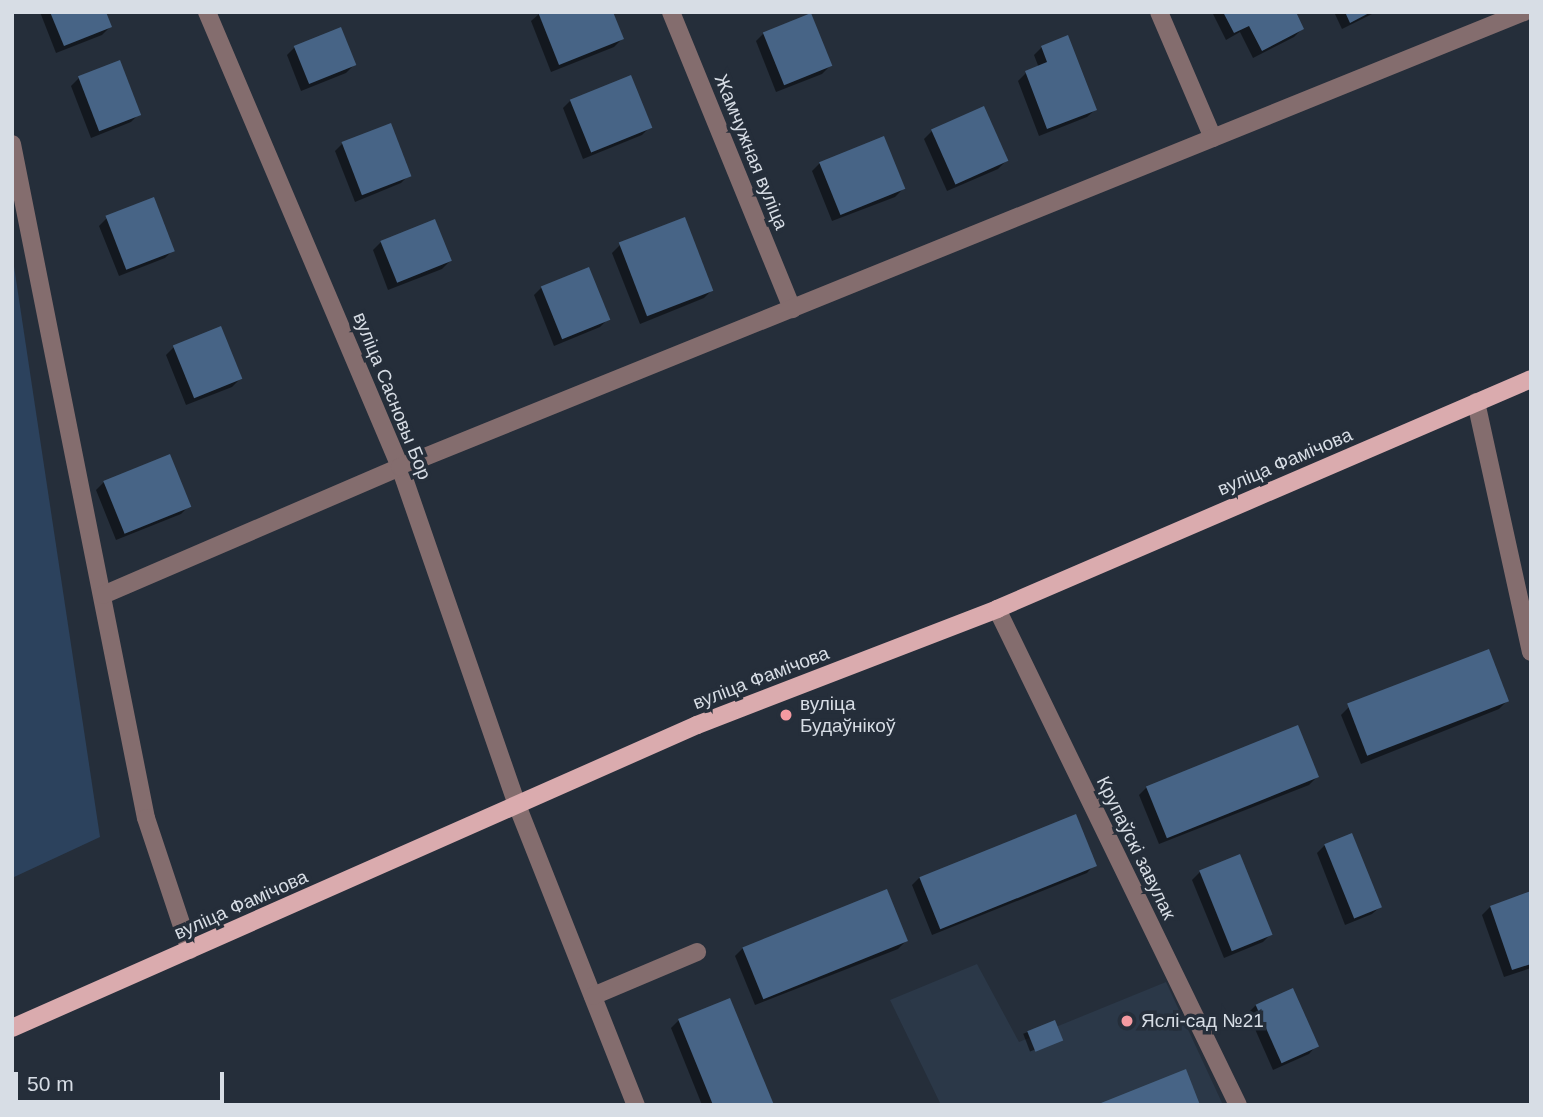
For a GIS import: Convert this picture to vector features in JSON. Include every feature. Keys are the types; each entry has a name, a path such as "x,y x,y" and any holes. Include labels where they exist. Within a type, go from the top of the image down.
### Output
{"main road":[{"name":"вуліца Фамічова","path":"12,1028 697,725 997,609 1531,379"}],"street":[{"name":"вуліца Сасновы Бор","path":"207,12 400,467 517,805"},
{"name":"Жамчужная вуліца","path":"671,12 792,309"},
{"path":"1159,12 1213,138"},
{"path":"103,595 400,467 1524,12"},
{"path":"12,144 146,818 190,950"},
{"path":"1476,402 1531,652"},
{"name":"Крупаўскі завулак","path":"997,609 1238,1105"},
{"path":"517,805 636,1105"},
{"path":"593,996 696,952"}],"shaded area":[{"path":"12,253 100,837 12,878"},
{"name":"Яслі-сад №21","path":"977,964 1019,1042 1166,982 1223,1105 941,1105 890,1000"}],"building":[{"path":"50,12 106,12 112,27 64,46"},
{"path":"538,12 613,12 624,39 559,65"},
{"path":"1223,12 1296,12 1304,29 1262,51 1249,26 1234,33"},
{"path":"1345,12 1371,12 1350,23"},
{"path":"811,13 832,66 784,85 763,32"},
{"path":"341,27 356,65 309,84 294,46"},
{"path":"1068,35 1097,110 1047,129 1025,71 1047,62 1041,46"},
{"path":"120,60 141,115 99,131 78,76"},
{"path":"631,75 652,128 591,153 570,100"},
{"path":"984,106 1008,161 955,184 931,130"},
{"path":"391,123 411,176 362,195 342,142"},
{"path":"884,136 905,189 840,215 819,162"},
{"path":"154,197 175,251 126,270 105,216"},
{"path":"685,217 713,291 647,316 619,242"},
{"path":"435,219 452,261 397,283 380,241"},
{"path":"589,267 610,320 562,339 541,286"},
{"path":"221,326 242,379 194,398 173,345"},
{"path":"170,454 191,507 125,534 103,481"},
{"path":"1489,649 1509,701 1367,756 1347,703"},
{"path":"1298,725 1319,777 1167,838 1146,786"},
{"path":"1076,814 1097,866 940,929 919,877"},
{"path":"1352,833 1382,907 1354,918 1324,844"},
{"path":"1240,854 1273,935 1232,951 1199,870"},
{"path":"887,889 908,941 763,999 742,947"},
{"path":"1531,891 1531,964 1512,970 1490,906"},
{"path":"1293,988 1319,1046 1282,1063 1256,1005"},
{"path":"730,998 774,1105 713,1105 678,1019"},
{"path":"1055,1020 1063,1040 1035,1052 1027,1031"},
{"path":"1186,1069 1200,1105 1096,1105"}],"place":[{"name":"вуліца Будаўнікоў","path":"786,715"},
{"name":"Яслі-сад №21","path":"1127,1021"}]}
